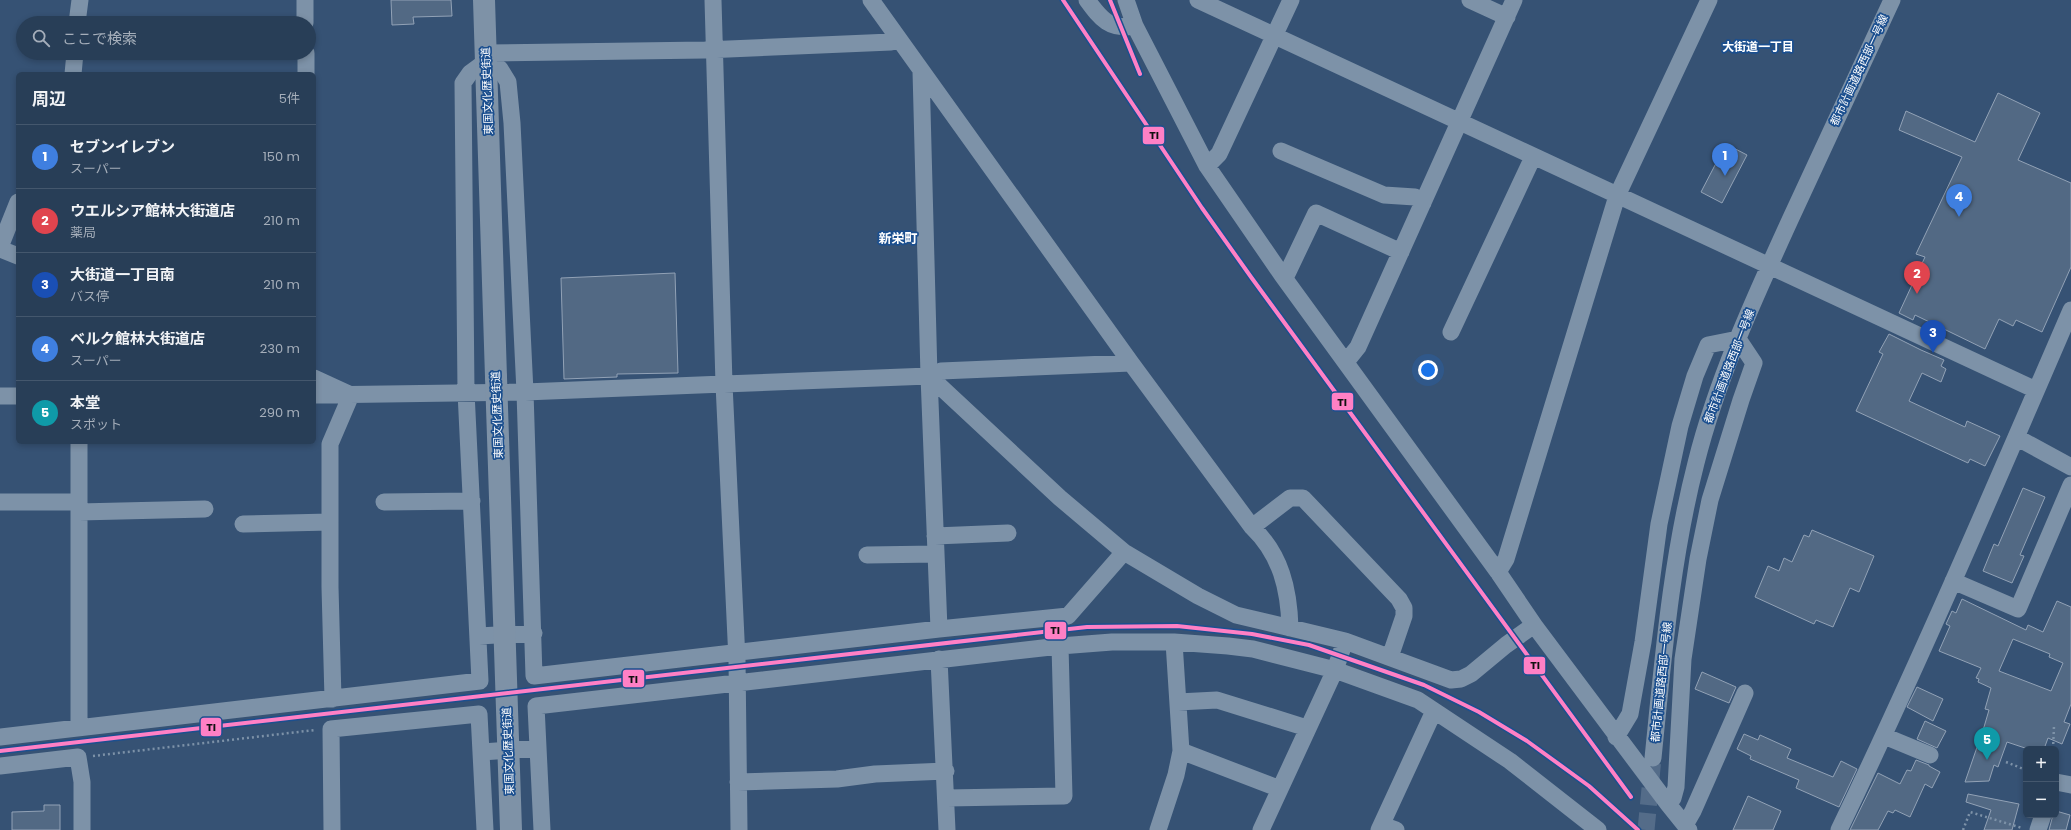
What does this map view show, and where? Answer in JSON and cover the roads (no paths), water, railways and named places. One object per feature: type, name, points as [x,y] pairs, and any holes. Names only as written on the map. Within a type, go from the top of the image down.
[{"type":"highway","name":"東国文化歴史街道","points":[[484,0],[511,830]]},
{"type":"street","points":[[78,16],[80,0]]},
{"type":"street","points":[[305,0],[305,16]]},
{"type":"street","points":[[713,0],[724,384],[735,653],[737,660],[736,682],[739,830]]},
{"type":"street","points":[[871,0],[921,72],[1131,363],[1252,527],[1259,534],[1280,566],[1290,628]]},
{"type":"street","points":[[1087,0],[1102,20],[1120,26],[1135,26]]},
{"type":"street","points":[[1126,0],[1135,26],[1207,166],[1285,278],[1498,572],[1534,625],[1616,736],[1687,828],[1745,693]]},
{"type":"street","points":[[1198,0],[2036,390]]},
{"type":"street","points":[[1207,166],[1219,154],[1291,0]]},
{"type":"street","points":[[1470,0],[1507,17]]},
{"type":"street","points":[[1346,362],[1358,347],[1514,0]]},
{"type":"street","points":[[1498,572],[1506,559],[1617,196],[1709,0]]},
{"type":"street","name":"都市計画道路西部一号線","points":[[1653,758],[1666,632],[1682,529],[1695,464],[1704,433],[1738,339],[1769,267],[1892,0]]},
{"type":"street","points":[[0,737],[480,681],[466,392],[463,83],[470,72],[485,58],[891,42],[899,40]]},
{"type":"street","points":[[485,58],[500,69],[508,82],[512,123],[525,392],[534,633],[534,676],[939,629],[1068,616],[1124,552]]},
{"type":"street","points":[[72,72],[73,60]]},
{"type":"street","points":[[306,60],[306,72]]},
{"type":"street","points":[[921,72],[929,376],[939,629]]},
{"type":"street","points":[[1281,151],[1384,195],[1415,197],[1423,202]]},
{"type":"street","points":[[1451,332],[1533,157]]},
{"type":"street","points":[[16,207],[0,248],[16,255]]},
{"type":"street","points":[[1285,278],[1316,213],[1401,252]]},
{"type":"street","points":[[1839,830],[1884,736],[2071,310]]},
{"type":"street","points":[[1616,736],[1630,714],[1643,642],[1659,524],[1680,426],[1695,376],[1708,345],[1738,339],[1754,363],[1710,500],[1698,559],[1683,659],[1676,787],[1673,798],[1668,804]]},
{"type":"street","points":[[316,395],[525,392],[929,376],[941,371],[1131,363]]},
{"type":"street","points":[[929,376],[1060,498],[1124,552],[1198,596],[1236,615],[1345,641],[1451,680],[1461,679],[1471,674],[1534,625]]},
{"type":"street","points":[[316,379],[351,395]]},
{"type":"street","points":[[333,699],[330,444],[351,395]]},
{"type":"street","points":[[0,396],[16,396]]},
{"type":"street","points":[[2016,437],[2071,467]]},
{"type":"street","points":[[79,444],[79,728]]},
{"type":"street","points":[[1953,581],[2018,609],[2071,484]]},
{"type":"street","points":[[1252,527],[1290,498],[1303,498],[1399,599],[1404,608],[1404,616],[1390,657]]},
{"type":"street","points":[[384,502],[472,501]]},
{"type":"street","points":[[0,502],[79,507],[205,509]]},
{"type":"street","points":[[242,524],[330,522]]},
{"type":"street","points":[[935,536],[1008,533]]},
{"type":"street","points":[[867,555],[936,554]]},
{"type":"street","points":[[479,636],[534,633]]},
{"type":"street","points":[[1261,830],[1335,670],[1345,641]]},
{"type":"street","points":[[542,830],[536,706],[1060,646],[1112,642],[1174,642],[1254,649],[1335,670],[1418,700],[1510,761],[1598,830]]},
{"type":"street","points":[[1158,830],[1181,751],[1174,642]]},
{"type":"street","points":[[947,798],[1064,796],[1060,646]]},
{"type":"street","points":[[939,659],[948,830]]},
{"type":"street","points":[[1178,702],[1217,700],[1307,728]]},
{"type":"street","points":[[1386,828],[1434,711]]},
{"type":"street","points":[[332,830],[331,729],[479,714],[485,830]]},
{"type":"street","points":[[1884,736],[1930,755]]},
{"type":"street","points":[[482,752],[538,748]]},
{"type":"street","points":[[1181,751],[1280,789]]},
{"type":"street","points":[[0,766],[78,757],[82,782],[82,830]]},
{"type":"street","points":[[738,782],[837,779],[875,774],[946,771]]},
{"type":"street","points":[[2059,783],[2071,785]]},
{"type":"street","points":[[2030,829],[2039,818]]},
{"type":"tunnel","points":[[1646,830],[1653,758]]},
{"type":"place","name":"セブンイレブン","points":[[1725,176]]},
{"type":"place","name":"ベルク館林大街道店","points":[[1959,217]]},
{"type":"place","name":"ウエルシア館林大街道店","points":[[1917,294]]},
{"type":"place","name":"大街道一丁目南","points":[[1933,353]]},
{"type":"place","name":"本堂","points":[[1987,760]]},
{"type":"district","name":"大街道一丁目","points":[[1758,46]]},
{"type":"district","name":"新栄町","points":[[898,238]]}]
